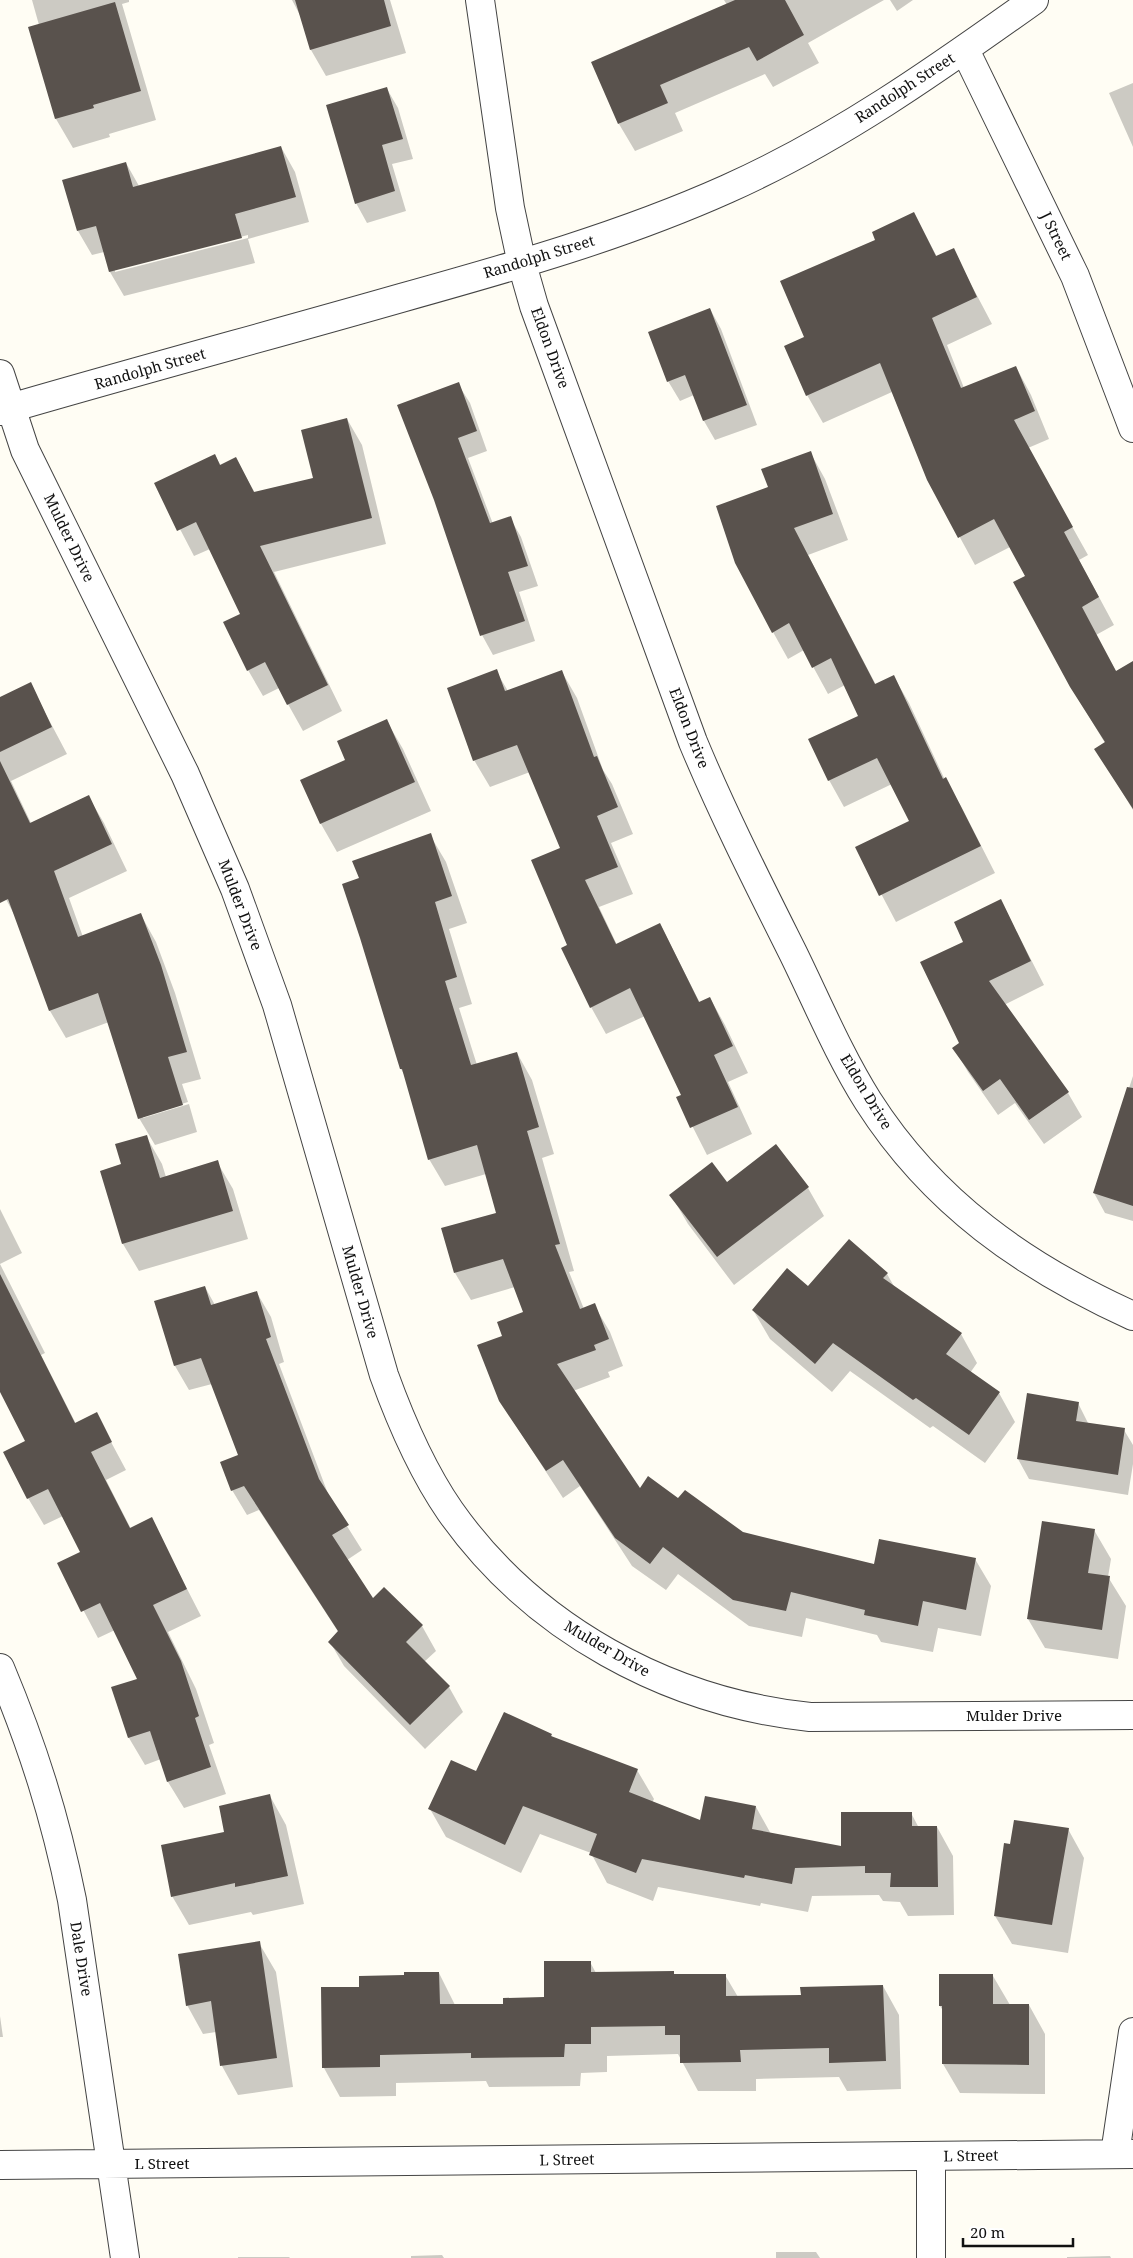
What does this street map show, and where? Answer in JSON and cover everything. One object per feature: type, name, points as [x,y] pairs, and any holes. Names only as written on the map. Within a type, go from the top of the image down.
[{"type":"street","name":"Eldon Drive","points":[[480,0],[512,218],[522,264],[536,312],[692,742],[723,812],[851,1072],[867,1100],[908,1157],[975,1222],[1003,1244],[1047,1273],[1133,1316]]},
{"type":"street","name":"Randolph Street","points":[[5,410],[522,264],[622,231],[730,188],[824,139],[870,112],[965,50],[1034,0]]},
{"type":"street","name":"J Street","points":[[965,50],[1075,276],[1133,428]]},
{"type":"street","name":"Mulder Drive","points":[[0,374],[5,410],[181,765],[228,872],[276,1006],[384,1375],[401,1422],[431,1481],[469,1537],[517,1588],[572,1632],[631,1666],[713,1698],[775,1713],[810,1717],[1133,1715]]},
{"type":"street","name":"Dale Drive","points":[[0,1668],[36,1760],[52,1810],[63,1855],[75,1919],[125,2258]]},
{"type":"street","points":[[1124,2154],[1133,2032]]},
{"type":"street","name":"L Street","points":[[0,2166],[1124,2154]]},
{"type":"street","points":[[931,2156],[931,2258]]},
{"type":"building","points":[[295,0],[384,0],[391,26],[310,50]]},
{"type":"building","points":[[735,0],[785,0],[804,35],[757,61],[749,47],[660,85],[668,103],[618,124],[591,62]]},
{"type":"building","points":[[115,2],[141,91],[93,105],[94,108],[55,119],[28,27]]},
{"type":"building","points":[[387,87],[403,139],[382,145],[395,191],[355,204],[326,105]]},
{"type":"building","points":[[281,146],[296,197],[235,214],[242,238],[109,272],[96,226],[77,231],[62,180],[126,162],[133,187]]},
{"type":"building","points":[[914,212],[936,256],[954,248],[977,297],[932,318],[961,388],[1016,366],[1035,411],[1014,420],[1073,527],[1064,532],[1099,597],[1082,607],[1116,671],[1133,661],[1133,809],[1094,749],[1105,742],[1070,687],[1013,582],[1025,576],[994,519],[958,538],[927,480],[880,363],[806,396],[784,346],[804,337],[780,281],[875,240],[872,232]]},
{"type":"building","points":[[710,308],[747,405],[703,421],[685,375],[667,382],[648,332]]},
{"type":"building","points":[[459,382],[477,431],[458,438],[490,523],[511,516],[528,566],[508,572],[525,621],[480,636],[434,500],[397,405]]},
{"type":"building","points":[[347,418],[372,518],[260,546],[328,685],[287,705],[265,662],[247,671],[223,622],[240,614],[196,522],[177,531],[154,483],[215,454],[220,465],[236,457],[254,492],[313,478],[301,430]]},
{"type":"building","points":[[811,451],[833,514],[794,528],[875,684],[894,675],[943,779],[946,777],[981,846],[879,896],[855,847],[909,821],[877,758],[828,781],[808,739],[858,716],[831,658],[812,668],[789,623],[772,633],[735,563],[716,506],[768,487],[761,469]]},
{"type":"building","points":[[497,669],[505,691],[562,670],[594,757],[597,756],[618,807],[597,816],[618,867],[585,880],[616,944],[660,923],[699,1002],[710,997],[733,1046],[714,1055],[738,1107],[690,1128],[676,1097],[681,1095],[630,988],[590,1008],[561,948],[567,945],[531,860],[560,848],[517,745],[473,761],[447,688]]},
{"type":"building","points":[[31,682],[52,727],[0,752],[0,697]]},
{"type":"building","points":[[387,719],[415,782],[320,824],[300,780],[345,760],[337,741]]},
{"type":"building","points":[[0,761],[30,823],[89,795],[112,844],[54,871],[78,937],[141,913],[161,965],[187,1052],[168,1057],[183,1105],[138,1119],[98,993],[49,1011],[8,899],[0,903]]},
{"type":"building","points":[[431,833],[452,896],[435,902],[457,977],[445,981],[471,1065],[517,1052],[539,1127],[527,1131],[560,1244],[555,1245],[580,1309],[595,1303],[609,1339],[594,1345],[596,1350],[557,1364],[640,1488],[648,1476],[678,1498],[685,1490],[743,1532],[874,1564],[879,1539],[976,1558],[966,1610],[923,1601],[918,1626],[864,1615],[865,1610],[791,1592],[786,1611],[733,1600],[663,1547],[650,1564],[615,1538],[563,1460],[546,1471],[499,1401],[477,1345],[502,1336],[497,1322],[523,1312],[503,1259],[454,1273],[441,1228],[496,1213],[477,1145],[428,1160],[402,1069],[400,1069],[342,884],[359,878],[352,861]]},
{"type":"building","points":[[1001,899],[1031,961],[989,981],[1069,1092],[1029,1120],[1000,1079],[983,1091],[952,1048],[959,1043],[920,962],[963,942],[954,922]]},
{"type":"building","points":[[1127,1087],[1133,1088],[1133,1206],[1093,1193]]},
{"type":"building","points":[[147,1135],[160,1178],[218,1160],[233,1211],[122,1244],[100,1171],[121,1164],[115,1144]]},
{"type":"building","points":[[776,1144],[809,1187],[717,1257],[669,1195],[712,1162],[727,1182]]},
{"type":"building","points":[[849,1239],[888,1273],[883,1278],[962,1333],[946,1354],[1000,1392],[969,1435],[916,1398],[913,1400],[833,1343],[815,1364],[752,1310],[787,1268],[808,1286]]},
{"type":"building","points":[[0,1274],[75,1423],[97,1412],[112,1442],[91,1452],[130,1528],[152,1517],[187,1589],[153,1605],[181,1661],[199,1716],[195,1718],[211,1767],[167,1782],[150,1731],[128,1738],[111,1687],[137,1679],[100,1603],[81,1612],[57,1563],[80,1552],[48,1489],[27,1499],[3,1452],[25,1441],[0,1392]]},
{"type":"building","points":[[205,1286],[211,1305],[257,1291],[271,1337],[266,1339],[319,1479],[349,1525],[332,1535],[373,1598],[384,1587],[423,1625],[406,1642],[450,1686],[410,1725],[328,1642],[338,1631],[244,1486],[231,1491],[220,1462],[238,1455],[201,1358],[174,1366],[154,1301]]},
{"type":"building","points":[[1027,1393],[1079,1402],[1076,1421],[1125,1428],[1118,1475],[1017,1459]]},
{"type":"building","points":[[1042,1521],[1095,1529],[1088,1573],[1110,1576],[1102,1630],[1027,1619]]},
{"type":"building","points":[[504,1712],[552,1734],[551,1736],[638,1769],[629,1792],[700,1820],[705,1796],[756,1806],[752,1829],[841,1846],[841,1812],[912,1812],[912,1826],[937,1826],[938,1887],[890,1887],[891,1873],[865,1873],[865,1866],[795,1868],[792,1884],[745,1875],[744,1878],[642,1859],[636,1873],[589,1855],[597,1834],[523,1806],[505,1845],[428,1809],[451,1760],[476,1771]]},
{"type":"building","points":[[270,1794],[288,1876],[235,1887],[235,1883],[171,1897],[161,1845],[224,1832],[219,1806]]},
{"type":"building","points":[[1014,1820],[1069,1828],[1052,1925],[994,1916],[1004,1843],[1010,1844]]},
{"type":"building","points":[[260,1941],[277,2058],[220,2066],[211,2001],[186,2006],[178,1954]]},
{"type":"building","points":[[544,1961],[591,1961],[591,1972],[674,1971],[674,1974],[726,1974],[726,1996],[801,1995],[800,1987],[883,1985],[886,2061],[829,2063],[829,2048],[740,2050],[741,2062],[680,2063],[680,2035],[665,2035],[665,2026],[591,2027],[591,2044],[565,2044],[564,2057],[471,2058],[471,2053],[380,2055],[380,2067],[322,2068],[321,1987],[359,1987],[359,1976],[404,1975],[404,1972],[439,1972],[440,2004],[503,2004],[503,1998],[544,1997]]},
{"type":"building","points":[[939,1974],[993,1974],[993,2004],[1029,2004],[1029,2065],[942,2064],[942,2006],[939,2006]]}]
